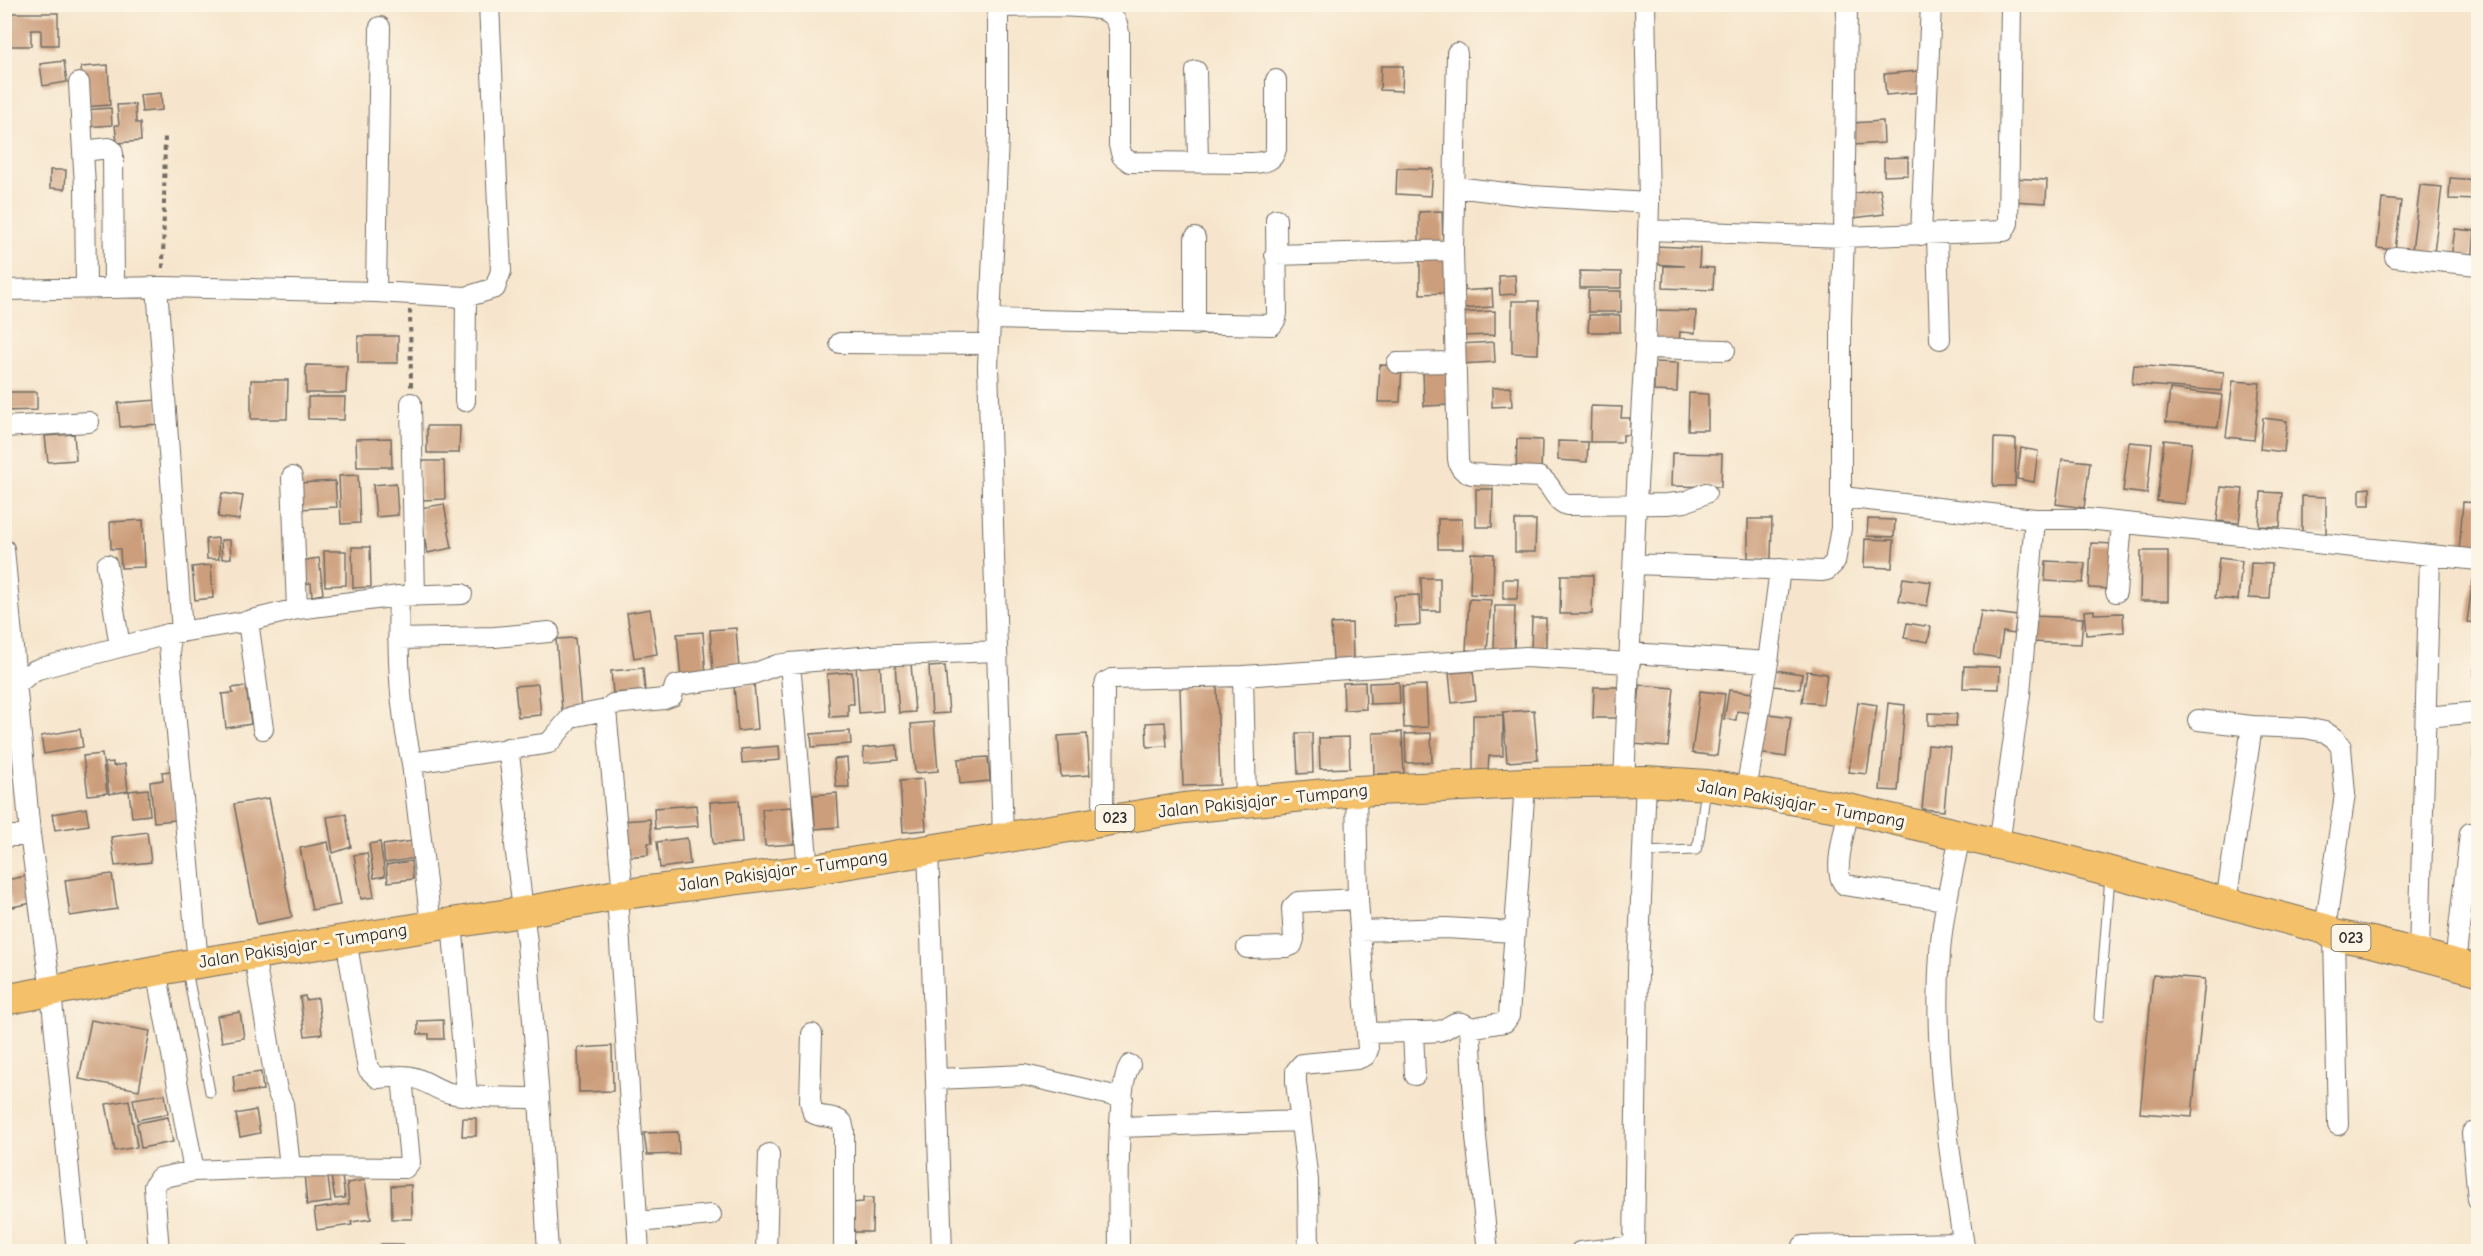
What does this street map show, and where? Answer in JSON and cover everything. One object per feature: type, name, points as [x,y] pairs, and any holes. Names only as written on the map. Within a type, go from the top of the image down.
[{"type":"main road","name":"Jalan Pakisjajar - Tumpang","points":[[4,1000],[192,964],[620,895],[808,870],[1184,808],[1356,791],[1525,783],[1635,782],[1707,785],[1849,809],[2058,858],[2110,874],[2467,967]]},
{"type":"street","points":[[4,290],[160,287],[375,292],[466,297],[495,288],[501,271],[489,4]]},
{"type":"street","points":[[1580,1251],[1634,1249],[1642,852],[1635,782],[1630,658],[1645,348],[1649,203],[1645,4]]},
{"type":"street","points":[[1635,564],[1822,571],[1831,567],[1837,553],[1842,497],[1840,319],[1844,237],[1847,4]]},
{"type":"street","points":[[1931,4],[1929,235],[1940,339]]},
{"type":"street","points":[[1648,230],[1844,237],[2004,231],[2008,223],[2012,4]]},
{"type":"street","points":[[1003,837],[988,344],[998,138],[998,6],[1090,8],[1108,12],[1115,19],[1119,34],[1118,138],[1122,156],[1130,162],[1253,163],[1268,161],[1273,158],[1276,150],[1276,80]]},
{"type":"street","points":[[375,292],[380,27]]},
{"type":"street","points":[[1457,53],[1453,250],[1458,459],[1461,468],[1466,473],[1539,477],[1547,482],[1559,500],[1567,505],[1676,503],[1706,493]]},
{"type":"street","points":[[1196,71],[1198,162]]},
{"type":"street","points":[[79,83],[86,288]]},
{"type":"street","points":[[83,151],[109,148],[114,154],[114,287]]},
{"type":"street","points":[[1455,187],[1531,196],[1649,203]]},
{"type":"street","points":[[989,319],[1267,327],[1274,324],[1276,314],[1276,219]]},
{"type":"street","points":[[1195,238],[1195,325]]},
{"type":"street","points":[[1275,255],[1453,250]]},
{"type":"street","points":[[2395,257],[2478,265]]},
{"type":"street","points":[[160,287],[192,964]]},
{"type":"street","points":[[465,401],[466,297]]},
{"type":"street","points":[[840,343],[988,344]]},
{"type":"street","points":[[1645,348],[1725,350]]},
{"type":"street","points":[[1397,363],[1455,362]]},
{"type":"street","points":[[411,403],[407,596],[398,639],[406,737],[441,924],[467,1095]]},
{"type":"street","points":[[4,427],[88,422]]},
{"type":"street","points":[[292,477],[297,609]]},
{"type":"street","points":[[1842,497],[2035,519],[2087,519],[2478,560]]},
{"type":"street","points":[[1999,845],[2020,694],[2035,519]]},
{"type":"street","points":[[2116,592],[2122,523]]},
{"type":"street","points":[[4,549],[11,687],[51,992],[76,1251]]},
{"type":"street","points":[[2419,955],[2430,555]]},
{"type":"street","points":[[107,565],[120,647]]},
{"type":"street","points":[[1746,791],[1768,662],[1780,569]]},
{"type":"street","points":[[11,687],[30,672],[175,633],[248,621],[297,609],[407,596],[462,594]]},
{"type":"street","points":[[248,621],[263,729]]},
{"type":"street","points":[[398,639],[495,637],[549,632]]},
{"type":"street","points":[[412,763],[549,743],[571,717],[606,710],[613,705],[672,696],[677,685],[753,674],[777,664],[872,656],[996,651]]},
{"type":"street","points":[[1103,820],[1106,682],[1119,678],[1243,676],[1526,657],[1768,662]]},
{"type":"street","points":[[790,663],[808,870]]},
{"type":"street","points":[[1243,676],[1246,802]]},
{"type":"street","points":[[606,710],[620,895],[639,1251]]},
{"type":"street","points":[[2427,717],[2478,712]]},
{"type":"street","points":[[2198,720],[2252,726],[2305,728],[2325,732],[2341,747],[2345,794],[2329,932],[2338,1125]]},
{"type":"street","points":[[2226,903],[2252,726]]},
{"type":"street","points":[[508,748],[517,815],[515,845],[527,943],[548,1251]]},
{"type":"street","points":[[1368,1033],[1441,1031],[1449,1024],[1463,1023],[1470,1028],[1505,1022],[1509,1016],[1525,783]]},
{"type":"street","points":[[1310,1251],[1308,1181],[1296,1082],[1298,1066],[1357,1059],[1365,1056],[1368,1050],[1358,899],[1356,791]]},
{"type":"street","points":[[1849,809],[1838,869],[1840,882],[1878,891],[1946,900]]},
{"type":"street","points":[[2467,967],[2470,833]]},
{"type":"street","points":[[4,837],[30,834]]},
{"type":"street","points":[[1803,1246],[1964,1247],[1950,1161],[1941,1069],[1939,971],[1946,900],[1960,836]]},
{"type":"street","points":[[928,849],[942,1251]]},
{"type":"street","points":[[1247,948],[1292,945],[1292,908],[1298,903],[1358,899]]},
{"type":"street","points":[[1360,931],[1446,928],[1513,932]]},
{"type":"street","points":[[346,939],[368,1069],[378,1078],[415,1076],[448,1092],[539,1098]]},
{"type":"street","points":[[254,954],[277,1091],[283,1104],[290,1167]]},
{"type":"street","points":[[156,970],[194,1171]]},
{"type":"street","points":[[1470,1028],[1476,1137],[1488,1251]]},
{"type":"street","points":[[1413,1032],[1415,1076]]},
{"type":"street","points":[[812,1034],[810,1101],[813,1113],[818,1116],[834,1116],[842,1122],[844,1131],[844,1251]]},
{"type":"street","points":[[1119,1251],[1120,1127],[1126,1073],[1130,1065]]},
{"type":"street","points":[[937,1079],[1024,1075],[1123,1098]]},
{"type":"street","points":[[159,1251],[154,1186],[159,1178],[194,1171],[290,1167],[405,1168],[409,1166],[402,1076]]},
{"type":"street","points":[[1120,1127],[1299,1121]]},
{"type":"street","points":[[2472,1133],[2478,1198]]},
{"type":"street","points":[[766,1251],[770,1154]]},
{"type":"street","points":[[638,1222],[711,1215]]},
{"type":"lane","points":[[1642,852],[1696,850],[1707,785]]},
{"type":"lane","points":[[2099,1017],[2110,874]]},
{"type":"lane","points":[[192,964],[210,1092]]},
{"type":"path","points":[[160,287],[165,133]]},
{"type":"path","points":[[410,294],[411,403]]},
{"type":"building","points":[[4,13],[58,13],[58,45],[41,45],[41,30],[31,30],[31,46],[4,46]]},
{"type":"building","points":[[64,61],[67,82],[43,86],[40,64]]},
{"type":"building","points":[[108,65],[110,105],[84,107],[81,67]]},
{"type":"building","points":[[1381,66],[1403,66],[1402,91],[1380,90]]},
{"type":"building","points":[[1919,71],[1920,92],[1886,95],[1884,74]]},
{"type":"building","points":[[161,93],[162,110],[142,112],[140,95]]},
{"type":"building","points":[[135,104],[136,123],[140,123],[141,141],[117,143],[115,125],[119,125],[117,105]]},
{"type":"building","points":[[111,108],[112,125],[86,127],[84,110]]},
{"type":"building","points":[[1883,121],[1884,143],[1853,145],[1852,123]]},
{"type":"building","points":[[1908,157],[1908,175],[1884,176],[1884,158]]},
{"type":"building","points":[[1397,168],[1433,169],[1431,196],[1396,194]]},
{"type":"building","points":[[50,170],[66,170],[65,189],[50,188]]},
{"type":"building","points":[[2013,178],[2047,180],[2046,203],[2012,201]]},
{"type":"building","points":[[2450,178],[2478,180],[2478,200],[2449,199]]},
{"type":"building","points":[[2420,185],[2442,187],[2434,253],[2412,251]]},
{"type":"building","points":[[1880,189],[1884,214],[1854,218],[1851,194]]},
{"type":"building","points":[[2382,199],[2401,201],[2395,250],[2377,248]]},
{"type":"building","points":[[1442,211],[1443,247],[1419,247],[1419,212]]},
{"type":"building","points":[[2455,229],[2475,231],[2472,261],[2451,258]]},
{"type":"building","points":[[1654,246],[1700,248],[1699,267],[1714,268],[1713,290],[1663,288],[1664,266],[1685,266],[1654,264]]},
{"type":"building","points":[[1420,256],[1446,256],[1447,293],[1420,294]]},
{"type":"building","points":[[1580,271],[1621,272],[1621,288],[1580,288]]},
{"type":"building","points":[[1515,275],[1516,294],[1500,295],[1499,276]]},
{"type":"building","points":[[1492,289],[1493,307],[1459,309],[1458,291]]},
{"type":"building","points":[[1588,291],[1621,291],[1621,312],[1588,312]]},
{"type":"building","points":[[1512,301],[1539,301],[1538,354],[1512,353]]},
{"type":"building","points":[[1656,310],[1696,311],[1695,333],[1680,332],[1679,344],[1655,344]]},
{"type":"building","points":[[1495,311],[1495,335],[1459,336],[1458,313]]},
{"type":"building","points":[[1589,315],[1620,315],[1620,332],[1588,332]]},
{"type":"building","points":[[358,336],[398,336],[398,363],[358,363]]},
{"type":"building","points":[[1494,342],[1495,362],[1459,364],[1459,344]]},
{"type":"building","points":[[1654,362],[1678,363],[1677,392],[1654,391]]},
{"type":"building","points":[[306,365],[347,366],[346,393],[306,393]]},
{"type":"building","points":[[1380,365],[1402,366],[1400,402],[1378,402]]},
{"type":"building","points":[[2134,365],[2224,372],[2222,391],[2132,384]]},
{"type":"building","points":[[1447,366],[1448,405],[1424,406],[1423,367]]},
{"type":"building","points":[[251,380],[288,380],[287,419],[251,419]]},
{"type":"building","points":[[2233,381],[2260,383],[2254,440],[2226,437]]},
{"type":"building","points":[[1511,387],[1512,406],[1492,407],[1492,388]]},
{"type":"building","points":[[2170,389],[2222,395],[2218,427],[2166,422]]},
{"type":"building","points":[[4,392],[37,392],[37,410],[4,411]]},
{"type":"building","points":[[1689,393],[1708,394],[1708,430],[1688,430]]},
{"type":"building","points":[[308,397],[345,397],[344,420],[308,419]]},
{"type":"building","points":[[158,400],[159,424],[120,427],[118,403]]},
{"type":"building","points":[[1591,406],[1622,407],[1621,418],[1630,418],[1630,435],[1623,435],[1623,442],[1590,442]]},
{"type":"building","points":[[2263,418],[2287,421],[2284,452],[2260,449]]},
{"type":"building","points":[[427,426],[460,426],[459,453],[427,453]]},
{"type":"building","points":[[74,434],[76,460],[48,462],[45,436]]},
{"type":"building","points":[[391,438],[392,467],[357,467],[356,439]]},
{"type":"building","points":[[1994,438],[2016,439],[2015,486],[1993,486]]},
{"type":"building","points":[[1517,439],[1542,440],[1541,473],[1516,473]]},
{"type":"building","points":[[2164,440],[2192,443],[2185,504],[2157,501]]},
{"type":"building","points":[[1558,441],[1588,442],[1587,462],[1558,460]]},
{"type":"building","points":[[2129,442],[2152,444],[2147,494],[2123,491]]},
{"type":"building","points":[[2021,448],[2038,451],[2034,482],[2017,479]]},
{"type":"building","points":[[1672,453],[1722,454],[1721,487],[1671,486]]},
{"type":"building","points":[[2062,459],[2090,462],[2084,508],[2056,504]]},
{"type":"building","points":[[420,461],[444,461],[445,499],[421,500]]},
{"type":"building","points":[[358,475],[360,523],[341,524],[339,476]]},
{"type":"building","points":[[335,481],[337,507],[299,509],[298,483]]},
{"type":"building","points":[[396,483],[398,515],[376,517],[373,485]]},
{"type":"building","points":[[2221,487],[2243,489],[2239,523],[2217,521]]},
{"type":"building","points":[[2370,488],[2370,505],[2360,505],[2360,489]]},
{"type":"building","points":[[1476,489],[1493,489],[1492,527],[1476,527]]},
{"type":"building","points":[[2261,492],[2282,493],[2280,527],[2259,526]]},
{"type":"building","points":[[222,493],[243,496],[239,520],[218,517]]},
{"type":"building","points":[[2302,496],[2326,497],[2326,535],[2302,535]]},
{"type":"building","points":[[2463,502],[2478,503],[2478,553],[2459,551]]},
{"type":"building","points":[[444,504],[452,548],[427,553],[420,508]]},
{"type":"building","points":[[1438,519],[1462,519],[1463,549],[1438,549]]},
{"type":"building","points":[[1748,519],[1772,519],[1771,559],[1748,558]]},
{"type":"building","points":[[1868,519],[1895,520],[1894,537],[1867,536]]},
{"type":"building","points":[[143,520],[145,567],[121,568],[120,549],[111,549],[110,522]]},
{"type":"building","points":[[1515,520],[1536,520],[1535,552],[1515,552]]},
{"type":"building","points":[[218,538],[219,559],[207,559],[206,539]]},
{"type":"building","points":[[1865,539],[1894,540],[1892,568],[1864,567]]},
{"type":"building","points":[[221,540],[230,540],[231,558],[222,559]]},
{"type":"building","points":[[2091,543],[2114,544],[2112,589],[2089,588]]},
{"type":"building","points":[[352,547],[370,547],[371,587],[353,588]]},
{"type":"building","points":[[324,551],[346,551],[346,585],[325,586]]},
{"type":"building","points":[[2141,551],[2168,551],[2168,601],[2140,601]]},
{"type":"building","points":[[1471,553],[1494,554],[1493,595],[1470,594]]},
{"type":"building","points":[[319,558],[323,594],[312,596],[311,583],[303,584],[300,561]]},
{"type":"building","points":[[2219,558],[2242,561],[2238,600],[2215,598]]},
{"type":"building","points":[[2046,561],[2085,563],[2083,583],[2045,581]]},
{"type":"building","points":[[2251,563],[2272,564],[2270,599],[2249,598]]},
{"type":"building","points":[[211,565],[213,598],[195,600],[192,567]]},
{"type":"building","points":[[1561,575],[1593,575],[1592,614],[1560,614]]},
{"type":"building","points":[[1421,578],[1440,578],[1440,611],[1422,611]]},
{"type":"building","points":[[1903,578],[1931,582],[1927,606],[1899,601]]},
{"type":"building","points":[[1503,579],[1518,579],[1517,599],[1503,599]]},
{"type":"building","points":[[2473,579],[2478,580],[2478,623],[2467,622]]},
{"type":"building","points":[[1419,595],[1420,625],[1395,626],[1394,596]]},
{"type":"building","points":[[1469,599],[1491,600],[1487,652],[1466,650]]},
{"type":"building","points":[[1495,606],[1515,606],[1514,655],[1494,654]]},
{"type":"building","points":[[650,609],[657,654],[634,658],[627,613]]},
{"type":"building","points":[[2094,610],[2094,614],[2123,613],[2124,632],[2086,635],[2084,611]]},
{"type":"building","points":[[1981,611],[2017,616],[2014,634],[2003,632],[1999,658],[1974,654]]},
{"type":"building","points":[[2032,616],[2083,618],[2081,644],[2030,642]]},
{"type":"building","points":[[1532,618],[1546,618],[1546,651],[1531,651]]},
{"type":"building","points":[[1352,623],[1353,659],[1333,660],[1331,624]]},
{"type":"building","points":[[1907,623],[1931,627],[1928,642],[1904,638]]},
{"type":"building","points":[[736,628],[739,669],[713,672],[710,630]]},
{"type":"building","points":[[703,632],[706,677],[681,679],[677,634]]},
{"type":"building","points":[[575,638],[581,709],[562,710],[556,639]]},
{"type":"building","points":[[880,662],[883,711],[859,713],[856,664]]},
{"type":"building","points":[[911,664],[915,712],[899,713],[895,665]]},
{"type":"building","points":[[945,666],[949,713],[932,714],[929,667]]},
{"type":"building","points":[[1964,666],[2000,667],[1999,689],[1963,688]]},
{"type":"building","points":[[643,668],[645,691],[613,693],[611,671]]},
{"type":"building","points":[[2474,669],[2478,669],[2478,705],[2475,705]]},
{"type":"building","points":[[1775,670],[1802,674],[1800,689],[1773,686]]},
{"type":"building","points":[[1473,671],[1476,700],[1452,703],[1449,673]]},
{"type":"building","points":[[1807,671],[1827,674],[1823,704],[1802,702]]},
{"type":"building","points":[[852,672],[854,704],[848,704],[848,716],[830,717],[827,674]]},
{"type":"building","points":[[1365,682],[1366,709],[1344,710],[1343,683]]},
{"type":"building","points":[[1399,682],[1400,703],[1370,704],[1369,683]]},
{"type":"building","points":[[538,684],[541,715],[518,717],[515,686]]},
{"type":"building","points":[[754,684],[758,729],[738,731],[734,686]]},
{"type":"building","points":[[1426,685],[1428,727],[1404,728],[1402,686]]},
{"type":"building","points":[[1640,685],[1674,688],[1668,747],[1634,744]]},
{"type":"building","points":[[246,686],[251,724],[226,728],[222,694],[233,693],[232,688]]},
{"type":"building","points":[[1217,686],[1220,785],[1183,786],[1180,688]]},
{"type":"building","points":[[1594,687],[1622,687],[1622,718],[1593,718]]},
{"type":"building","points":[[1729,690],[1753,693],[1750,713],[1737,711],[1736,720],[1724,719]]},
{"type":"building","points":[[1700,691],[1725,694],[1717,756],[1692,753]]},
{"type":"building","points":[[10,695],[14,730],[4,732],[4,696]]},
{"type":"building","points":[[1858,702],[1877,705],[1867,774],[1849,772]]},
{"type":"building","points":[[1888,703],[1905,705],[1898,791],[1880,790]]},
{"type":"building","points":[[1534,710],[1538,760],[1507,762],[1503,712]]},
{"type":"building","points":[[1763,713],[1791,717],[1786,757],[1758,753]]},
{"type":"building","points":[[1928,713],[1957,714],[1956,726],[1928,725]]},
{"type":"building","points":[[1473,715],[1503,715],[1503,756],[1489,756],[1488,771],[1473,771]]},
{"type":"building","points":[[934,722],[938,771],[915,773],[911,724]]},
{"type":"building","points":[[1165,722],[1167,746],[1147,747],[1146,723]]},
{"type":"building","points":[[2475,722],[2478,722],[2478,757],[2473,757]]},
{"type":"building","points":[[80,729],[83,747],[44,754],[41,736]]},
{"type":"building","points":[[850,731],[851,744],[812,747],[811,734]]},
{"type":"building","points":[[1402,732],[1404,773],[1374,774],[1373,733]]},
{"type":"building","points":[[1296,733],[1312,733],[1313,773],[1298,774]]},
{"type":"building","points":[[1431,733],[1432,762],[1406,763],[1405,734]]},
{"type":"building","points":[[1087,734],[1090,775],[1061,777],[1058,736]]},
{"type":"building","points":[[4,735],[10,735],[12,748],[4,749]]},
{"type":"building","points":[[1349,737],[1350,768],[1320,769],[1319,738]]},
{"type":"building","points":[[897,745],[898,760],[864,763],[863,748]]},
{"type":"building","points":[[1928,745],[1950,747],[1944,811],[1922,809]]},
{"type":"building","points":[[779,746],[780,760],[742,763],[741,749]]},
{"type":"building","points":[[102,754],[107,793],[88,795],[83,756]]},
{"type":"building","points":[[988,757],[990,781],[960,784],[958,759]]},
{"type":"building","points":[[847,758],[849,787],[836,787],[834,759]]},
{"type":"building","points":[[113,762],[113,766],[125,764],[128,791],[109,794],[105,763]]},
{"type":"building","points":[[171,771],[176,820],[154,822],[150,782],[163,780],[162,772]]},
{"type":"building","points":[[923,779],[926,830],[903,832],[900,781]]},
{"type":"building","points":[[148,789],[150,815],[132,817],[129,791]]},
{"type":"building","points":[[837,793],[839,827],[815,829],[813,795]]},
{"type":"building","points":[[269,798],[292,917],[257,924],[234,804]]},
{"type":"building","points":[[739,800],[742,843],[713,844],[710,802]]},
{"type":"building","points":[[696,805],[698,826],[655,829],[654,808]]},
{"type":"building","points":[[792,807],[794,844],[765,846],[762,809]]},
{"type":"building","points":[[86,808],[89,825],[55,830],[52,814]]},
{"type":"building","points":[[346,814],[351,847],[333,853],[327,817]]},
{"type":"building","points":[[650,819],[652,843],[648,843],[648,855],[624,857],[622,821]]},
{"type":"building","points":[[147,832],[151,862],[115,866],[111,837]]},
{"type":"building","points":[[687,838],[690,864],[660,868],[657,842]]},
{"type":"building","points":[[413,841],[416,858],[385,863],[383,845]]},
{"type":"building","points":[[328,842],[340,905],[312,910],[300,848]]},
{"type":"building","points":[[380,842],[385,876],[374,878],[369,844]]},
{"type":"building","points":[[367,853],[374,897],[361,899],[354,855]]},
{"type":"building","points":[[411,861],[413,879],[388,882],[386,865]]},
{"type":"building","points":[[112,874],[117,909],[70,916],[65,880]]},
{"type":"building","points":[[32,875],[37,902],[12,907],[6,880]]},
{"type":"building","points":[[2153,975],[2205,979],[2192,1117],[2140,1113]]},
{"type":"building","points":[[305,996],[306,1000],[318,998],[322,1034],[305,1036],[300,997]]},
{"type":"building","points":[[240,1012],[244,1038],[222,1042],[217,1016]]},
{"type":"building","points":[[91,1020],[150,1031],[139,1090],[79,1079]]},
{"type":"building","points":[[443,1020],[444,1039],[429,1039],[429,1034],[418,1034],[418,1021]]},
{"type":"building","points":[[612,1046],[613,1091],[579,1092],[578,1048]]},
{"type":"building","points":[[261,1072],[263,1090],[235,1093],[233,1076]]},
{"type":"building","points":[[165,1094],[168,1114],[137,1120],[133,1099]]},
{"type":"building","points":[[129,1100],[137,1147],[115,1151],[106,1104]]},
{"type":"building","points":[[256,1110],[260,1133],[240,1137],[236,1114]]},
{"type":"building","points":[[168,1117],[173,1142],[141,1148],[137,1123]]},
{"type":"building","points":[[463,1118],[476,1118],[476,1136],[462,1136]]},
{"type":"building","points":[[678,1132],[679,1154],[647,1155],[644,1133]]},
{"type":"building","points":[[341,1169],[345,1198],[335,1199],[330,1170]]},
{"type":"building","points":[[327,1170],[331,1202],[307,1205],[304,1173]]},
{"type":"building","points":[[365,1180],[371,1219],[351,1222],[352,1225],[317,1230],[314,1209],[349,1204],[347,1183]]},
{"type":"building","points":[[411,1185],[412,1219],[392,1219],[391,1186]]},
{"type":"building","points":[[863,1198],[873,1198],[872,1232],[851,1232],[852,1203],[863,1202]]},
{"type":"building","points":[[381,1244],[403,1244],[403,1251],[381,1251]]},
{"type":"building","points":[[228,1247],[229,1251],[210,1251],[210,1248]]}]
